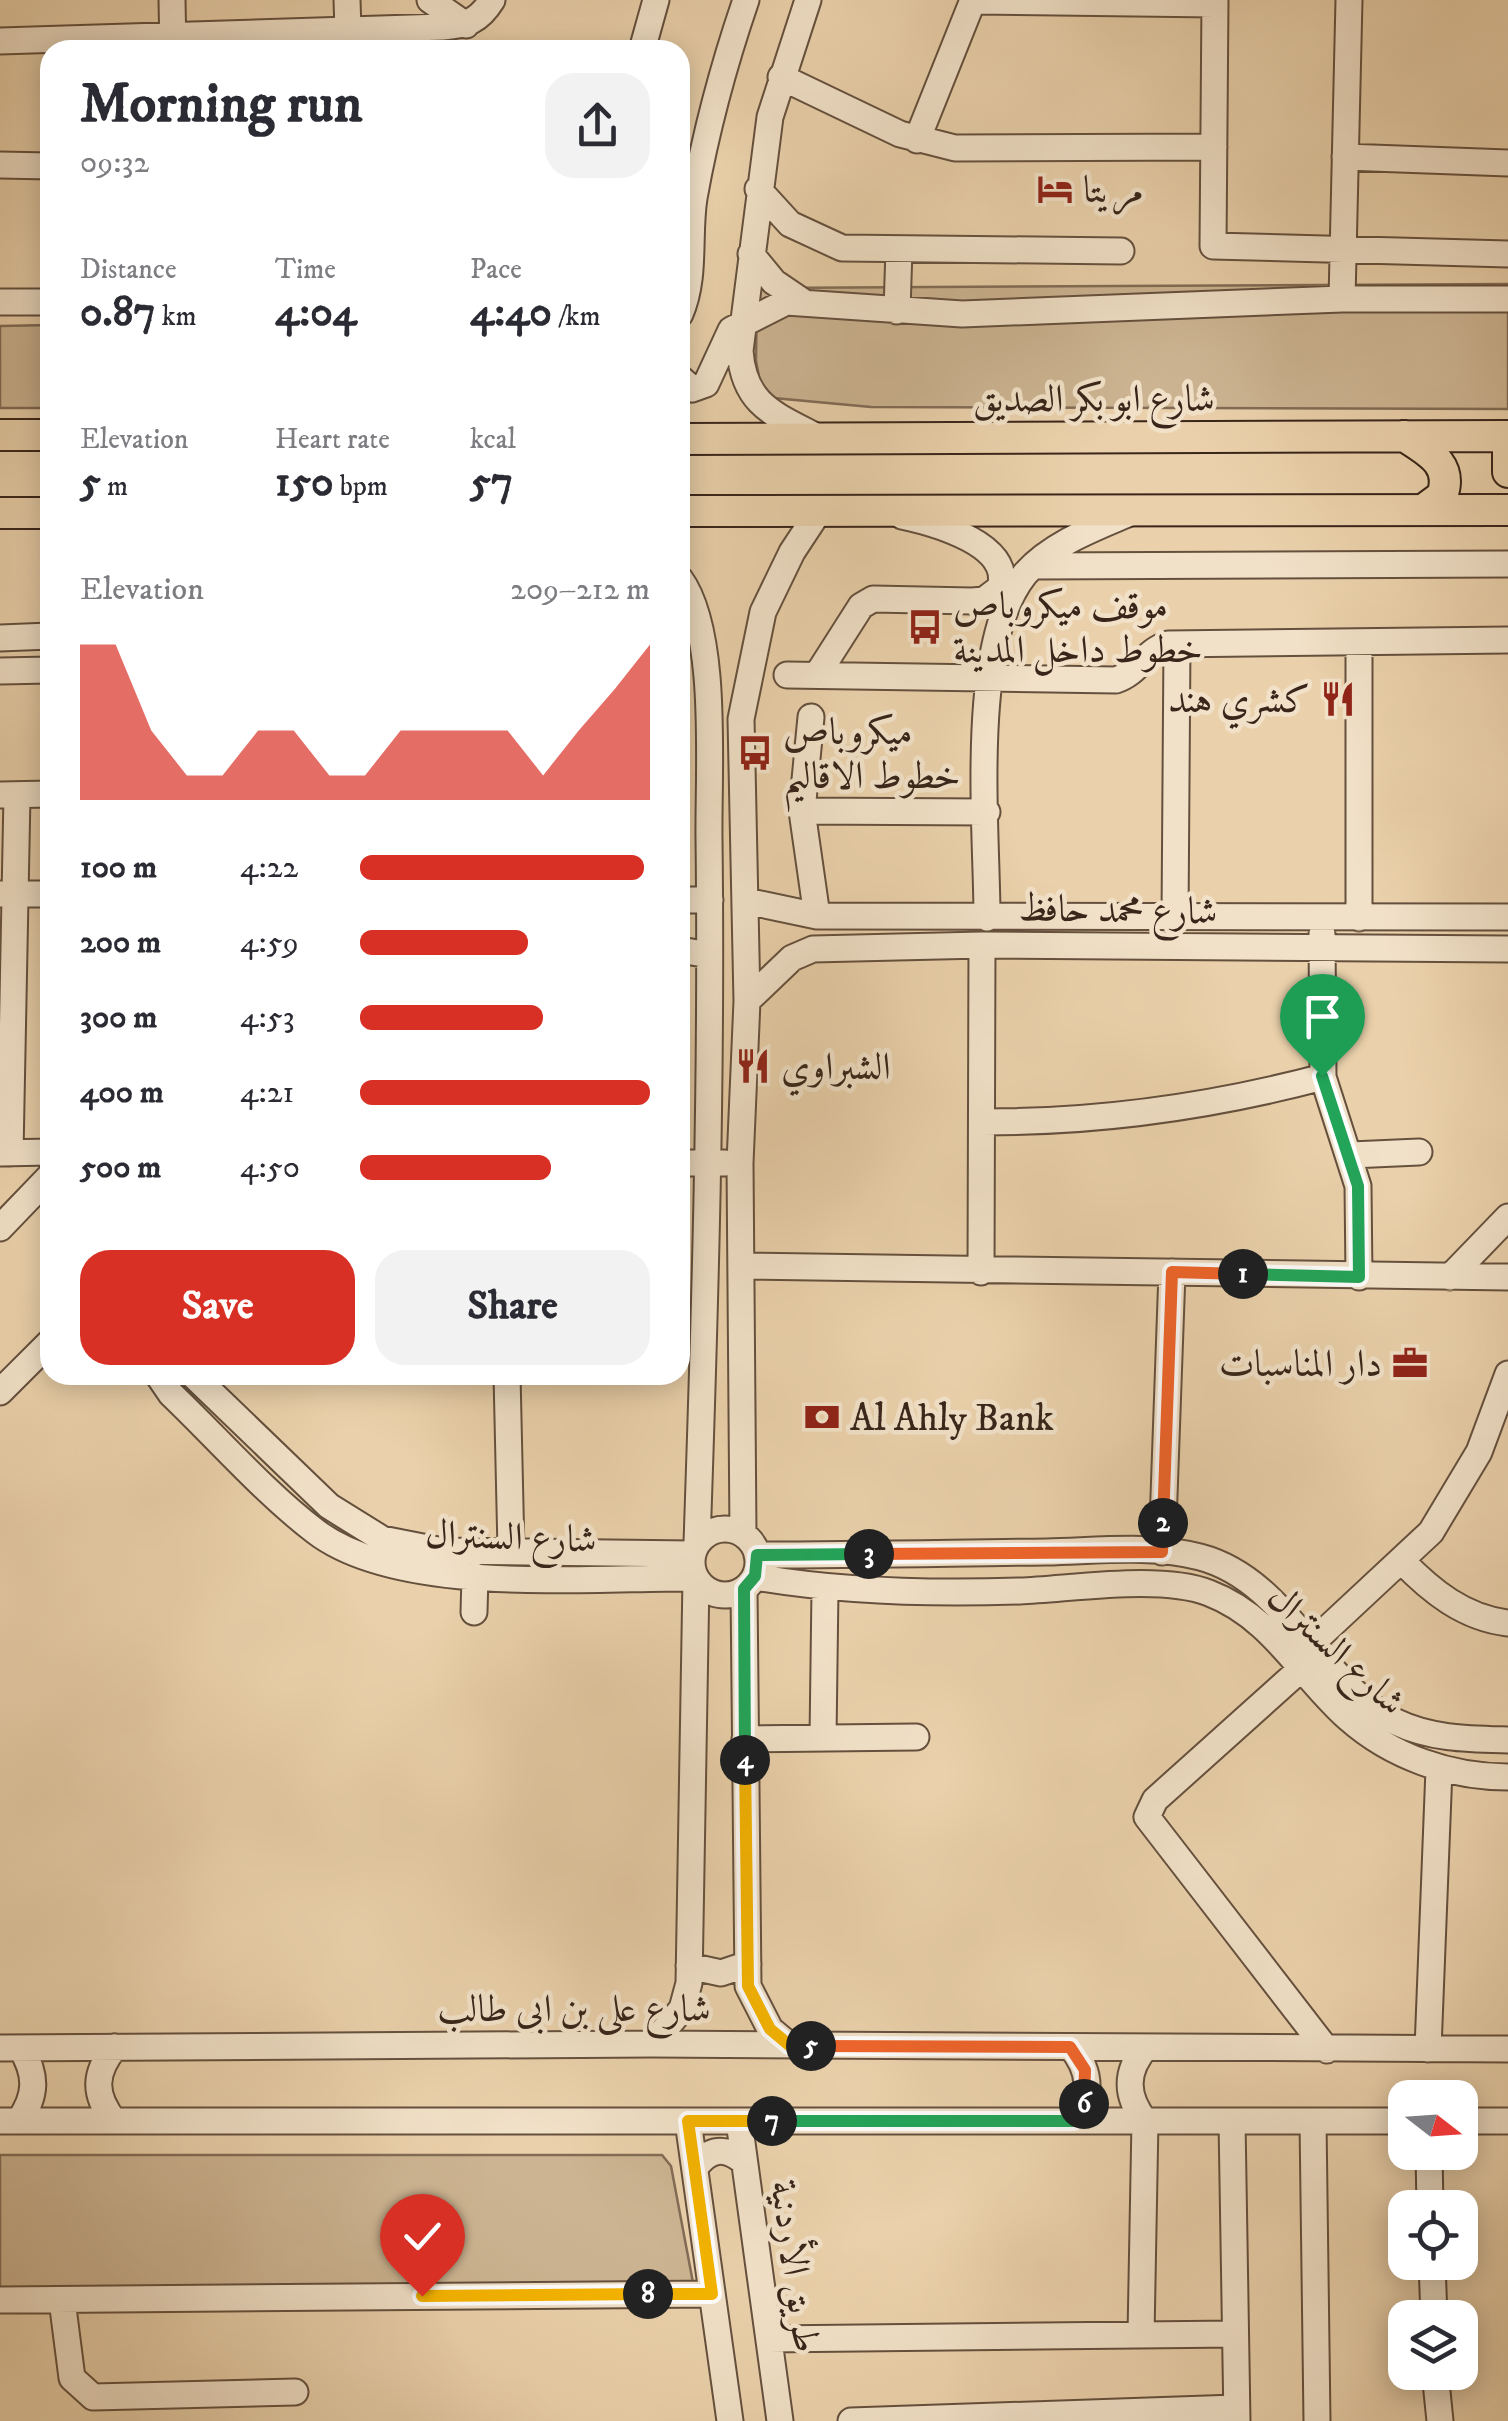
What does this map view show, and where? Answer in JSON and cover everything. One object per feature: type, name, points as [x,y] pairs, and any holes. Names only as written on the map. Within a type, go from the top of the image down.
[{"type":"main road","points":[[0,435],[40,435]]},
{"type":"main road","points":[[1404,436],[1438,459],[1445,472],[1442,496],[1424,510]]},
{"type":"main road","name":"شارع ابو بكر الصديق","points":[[690,439],[1508,436]]},
{"type":"main road","points":[[1508,448],[1508,472]]},
{"type":"main road","points":[[690,511],[1508,510]]},
{"type":"main road","points":[[0,513],[40,513]]},
{"type":"street","points":[[172,0],[172,40]]},
{"type":"street","points":[[346,0],[348,30]]},
{"type":"street","points":[[430,0],[466,25]]},
{"type":"street","points":[[299,40],[348,30],[466,25],[483,14],[492,0]]},
{"type":"street","points":[[645,40],[656,0]]},
{"type":"street","points":[[690,244],[710,120],[746,0]]},
{"type":"street","points":[[808,0],[782,77],[758,189],[743,324],[742,376],[753,397],[820,439]]},
{"type":"street","points":[[1342,299],[1349,0]]},
{"type":"street","points":[[918,140],[973,1],[1215,2],[1212,239],[1216,249],[1508,254]]},
{"type":"street","points":[[0,41],[40,44]]},
{"type":"street","points":[[782,77],[918,140],[973,150],[1214,147]]},
{"type":"street","points":[[1345,157],[1508,163]]},
{"type":"street","points":[[0,165],[40,166]]},
{"type":"street","points":[[758,189],[790,224],[815,238],[870,251],[1121,251]]},
{"type":"street","points":[[897,312],[899,248]]},
{"type":"street","points":[[751,254],[774,282],[802,301]]},
{"type":"street","points":[[690,387],[706,384],[731,330],[771,306],[802,301],[897,312],[1026,314],[1342,299],[1508,299]]},
{"type":"street","points":[[0,302],[40,302]]},
{"type":"street","points":[[789,2045],[756,2008],[748,1986],[745,1739],[750,1564],[740,1163],[748,1002],[741,719],[758,630],[782,570],[820,510]]},
{"type":"street","points":[[987,918],[988,678],[1005,605],[1036,566],[1080,534],[1139,510]]},
{"type":"street","points":[[817,675],[861,606],[873,599],[984,600],[1000,588],[1002,568],[998,559],[961,536],[921,520],[878,511]]},
{"type":"street","points":[[1036,566],[1508,564]]},
{"type":"street","points":[[652,2044],[682,2009],[688,1966],[681,1818],[682,1668],[695,1564],[709,1163],[710,900],[700,616],[690,598]]},
{"type":"street","points":[[40,636],[8,638],[8,671],[40,670]]},
{"type":"street","points":[[788,675],[1116,680],[1128,675],[1153,650],[1176,644],[1508,640]]},
{"type":"street","points":[[1359,642],[1359,918]]},
{"type":"street","points":[[1175,918],[1176,644]]},
{"type":"street","points":[[811,717],[802,811],[817,916]]},
{"type":"street","points":[[40,794],[8,795],[5,1153],[40,1152]]},
{"type":"street","points":[[708,809],[743,809]]},
{"type":"street","points":[[802,811],[987,812]]},
{"type":"street","points":[[8,894],[40,894]]},
{"type":"street","points":[[690,900],[710,900]]},
{"type":"street","name":"شارع محمد حافظ","points":[[746,901],[817,916],[1508,917]]},
{"type":"street","points":[[1322,918],[1322,1076],[1358,1186],[1359,1277]]},
{"type":"street","points":[[981,1272],[985,1122],[982,945]]},
{"type":"street","name":"شارع محمد حافظ","points":[[748,1002],[784,964],[813,949],[982,945],[1508,949]]},
{"type":"street","points":[[690,952],[709,956]]},
{"type":"street","points":[[985,1122],[1070,1122],[1156,1114],[1240,1099],[1322,1076]]},
{"type":"street","points":[[1351,1155],[1419,1152]]},
{"type":"street","points":[[690,1163],[740,1163]]},
{"type":"street","points":[[0,1228],[40,1186]]},
{"type":"street","points":[[1450,1277],[1508,1218]]},
{"type":"street","points":[[741,1266],[1508,1277]]},
{"type":"street","points":[[1162,1552],[1172,1272]]},
{"type":"street","points":[[0,1392],[40,1352]]},
{"type":"street","points":[[1312,1644],[1402,1561],[1449,1506],[1480,1452],[1508,1374]]},
{"type":"street","name":"شارع السنترال","points":[[165,1385],[316,1532],[392,1567],[475,1576],[599,1566],[695,1564]]},
{"type":"street","name":"شارع السنترال","points":[[204,1385],[354,1525],[412,1547],[511,1550],[599,1566]]},
{"type":"street","points":[[507,1385],[511,1550]]},
{"type":"street","points":[[1480,1452],[1508,1437]]},
{"type":"street","points":[[695,1564],[720,1528],[750,1564]]},
{"type":"street","points":[[1098,1551],[1100,1588]]},
{"type":"street","name":"شارع السنترال","points":[[750,1564],[835,1555],[1098,1551],[1199,1556],[1234,1570],[1263,1593],[1368,1703],[1394,1721],[1424,1733],[1508,1740]]},
{"type":"street","points":[[823,1738],[835,1555]]},
{"type":"street","points":[[1402,1561],[1430,1590],[1463,1610],[1508,1623]]},
{"type":"street","points":[[695,1564],[720,1595],[750,1564]]},
{"type":"street","name":"شارع السنترال","points":[[750,1564],[833,1588],[979,1592],[1160,1586],[1205,1591],[1262,1623],[1348,1718],[1390,1749],[1439,1769],[1508,1777]]},
{"type":"street","points":[[474,1612],[475,1576]]},
{"type":"street","points":[[1302,1668],[1155,1800],[1147,1817],[1327,2050]]},
{"type":"street","points":[[745,1739],[916,1737]]},
{"type":"street","points":[[1428,2049],[1439,1769]]},
{"type":"street","points":[[688,1966],[720,1973],[748,1964]]},
{"type":"street","name":"شارع على بن ابى طالب","points":[[10,2048],[652,2044],[1508,2049]]},
{"type":"street","points":[[114,2121],[101,2104],[97,2084],[102,2064],[115,2047]]},
{"type":"street","points":[[1070,2047],[1088,2083],[1082,2110],[1074,2121]]},
{"type":"street","points":[[1142,2335],[1145,2121],[1130,2098],[1129,2084],[1137,2058],[1146,2047]]},
{"type":"street","points":[[10,2048],[31,2065],[34,2085],[30,2104],[10,2121]]},
{"type":"street","points":[[10,2121],[1388,2121]]},
{"type":"street","points":[[688,2121],[730,2421]]},
{"type":"street","name":"طريق الأردنية","points":[[739,2121],[780,2421]]},
{"type":"street","points":[[851,2421],[1237,2414],[1232,2121]]},
{"type":"street","points":[[1313,2121],[1318,2421]]},
{"type":"street","points":[[1478,2121],[1508,2121]]},
{"type":"street","points":[[695,2168],[704,2156],[718,2150],[732,2152],[744,2162]]},
{"type":"street","points":[[0,2300],[712,2294]]},
{"type":"street","points":[[62,2300],[72,2378],[94,2409],[232,2394],[295,2392]]},
{"type":"street","points":[[769,2339],[1235,2334]]},
{"type":"street","points":[[1437,2390],[1440,2421]]},
{"type":"street","points":[[231,2421],[232,2394]]},
{"type":"shaded area","points":[[1508,284],[1508,409],[871,407],[763,397],[756,361],[757,288]]},
{"type":"shaded area","points":[[40,325],[40,408],[0,408],[0,326]]},
{"type":"shaded area","points":[[0,2155],[662,2155],[671,2166],[694,2288],[0,2293]]},
{"type":"place","name":"مريتا","points":[[1055,189]]},
{"type":"place","name":"موقف ميكروباص خطوط داخل المدينة","points":[[925,627]]},
{"type":"place","name":"كشري هند","points":[[1338,699]]},
{"type":"place","name":"ميكروباص خطوط الاقاليم","points":[[755,753]]},
{"type":"place","name":"الشبراوي","points":[[753,1066]]},
{"type":"place","name":"دار المناسبات","points":[[1410,1363]]},
{"type":"place","name":"Al Ahly Bank","points":[[822,1417]]},
{"type":"route","points":[[422,2296],[712,2294],[688,2121],[1074,2121],[1082,2110],[1088,2083],[1079,2058],[1070,2047],[789,2045],[770,2029],[756,2008],[748,1986],[744,1589],[755,1576],[757,1555],[1162,1552],[1172,1272],[1359,1277],[1358,1186],[1322,1076]]}]
